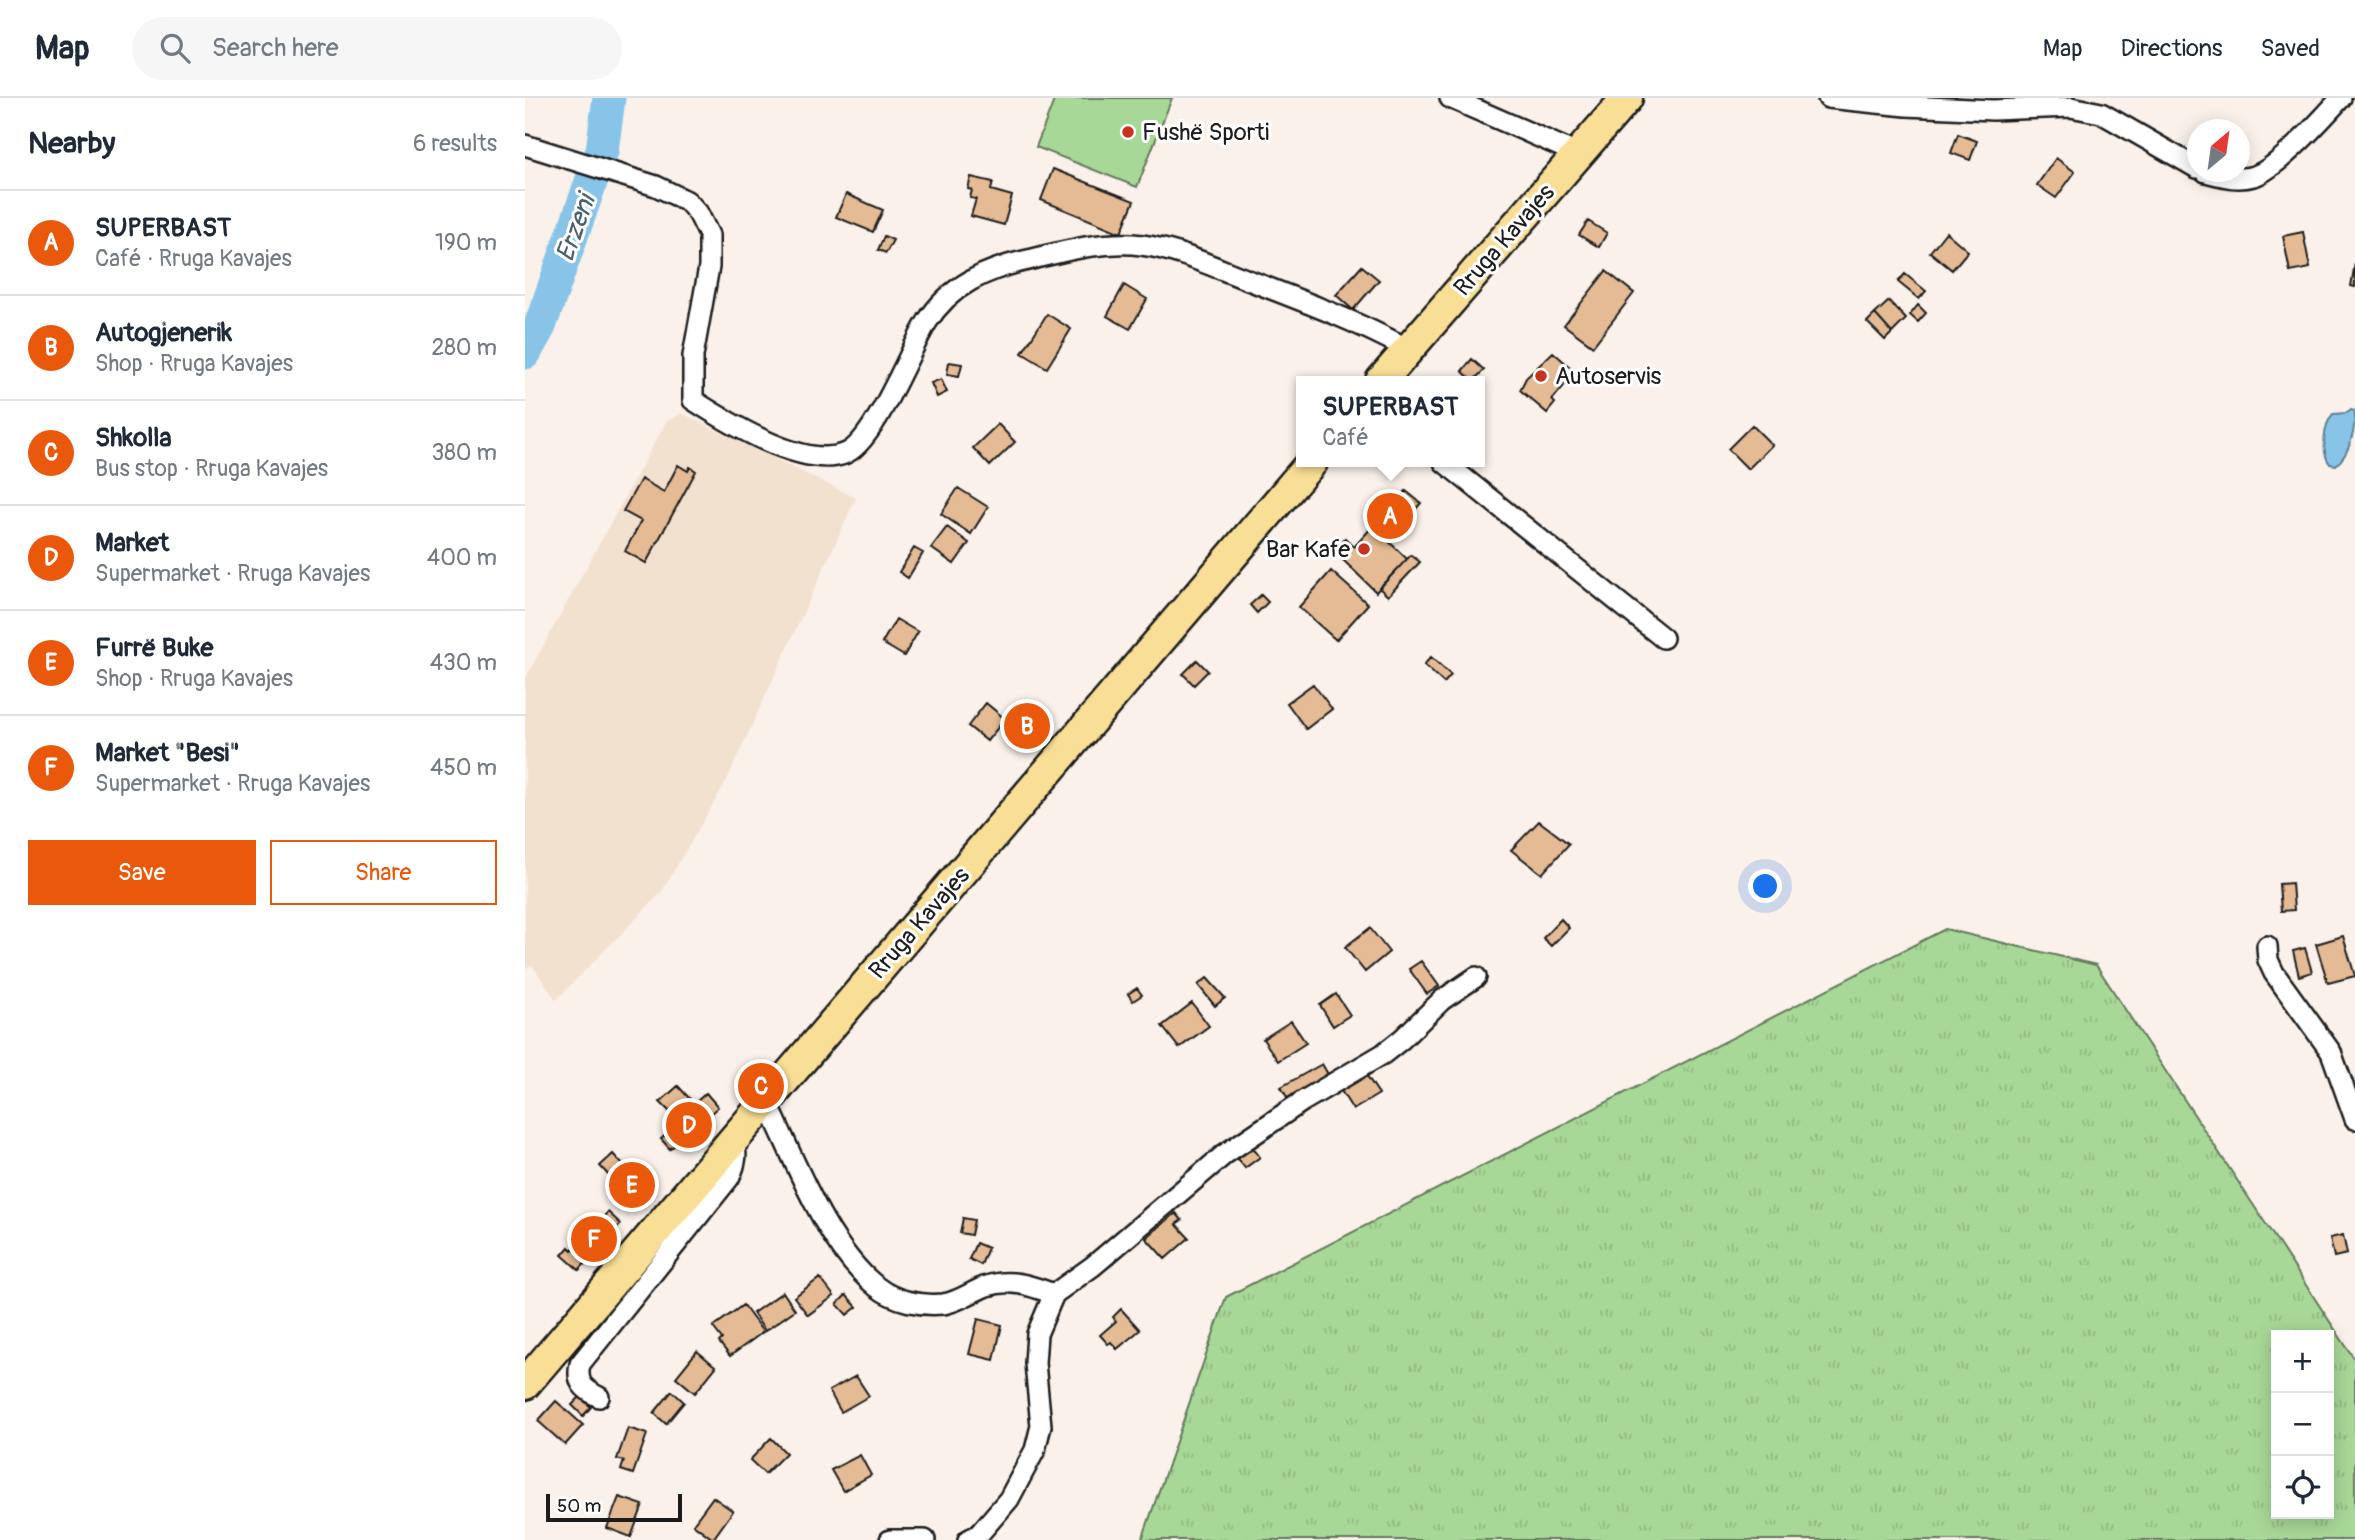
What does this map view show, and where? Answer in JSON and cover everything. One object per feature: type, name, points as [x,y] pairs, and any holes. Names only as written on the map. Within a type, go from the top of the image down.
[{"type":"main road","name":"Rruga Kavajes","points":[[1385,376],[1627,98]]},
{"type":"main road","name":"Rruga Kavajes","points":[[525,1384],[1308,467]]},
{"type":"street","points":[[1450,98],[1578,154]]},
{"type":"street","points":[[1828,98],[1906,106],[1993,110],[2071,107],[2101,113],[2187,162]]},
{"type":"street","points":[[2250,177],[2256,176],[2280,159],[2340,98]]},
{"type":"street","points":[[525,145],[656,186],[687,201],[698,213],[709,235],[709,267],[693,356],[693,400],[747,432],[781,447],[824,457],[845,454],[866,436],[929,320],[957,288],[993,268],[1082,247],[1142,245],[1175,253],[1341,316],[1408,349]]},
{"type":"street","points":[[1450,467],[1663,638]]},
{"type":"street","points":[[2267,946],[2267,960],[2274,973],[2331,1052],[2355,1119]]},
{"type":"street","points":[[968,1540],[979,1534],[1009,1499],[1035,1450],[1041,1426],[1035,1363],[1037,1334],[1054,1294],[1093,1266],[1225,1154],[1303,1101],[1383,1054],[1442,1000],[1476,976]]},
{"type":"street","points":[[766,1100],[825,1224],[864,1275],[879,1289],[899,1300],[922,1304],[945,1304],[985,1286],[1007,1282],[1023,1283],[1054,1294]]},
{"type":"street","points":[[599,1397],[586,1391],[579,1382],[577,1374],[580,1364],[729,1178],[736,1166],[734,1137]]},
{"type":"street","points":[[890,1540],[925,1540]]},
{"type":"shaded area","points":[[681,413],[856,498],[726,782],[661,893],[556,1000],[532,965],[525,969],[525,679],[666,422]]},
{"type":"green space","points":[[1055,98],[1172,98],[1137,187],[1036,147]]},
{"type":"green space","points":[[1945,929],[2096,965],[2355,1360],[2355,1540],[1142,1540],[1226,1297]]},
{"type":"water","points":[[2355,411],[2355,418],[2349,447],[2336,465],[2330,464],[2324,446],[2327,425],[2333,414]]},
{"type":"building","points":[[1958,134],[1977,141],[1970,160],[1951,153]]},
{"type":"building","points":[[2056,158],[2075,172],[2056,198],[2037,185]]},
{"type":"building","points":[[1053,169],[1134,201],[1121,233],[1041,200]]},
{"type":"building","points":[[971,177],[993,182],[991,190],[1012,196],[1004,225],[971,216],[976,199],[970,198],[972,190],[968,189]]},
{"type":"building","points":[[846,194],[883,210],[873,232],[836,217]]},
{"type":"building","points":[[1588,221],[1607,233],[1599,247],[1579,235]]},
{"type":"building","points":[[1946,232],[1968,251],[1952,270],[1930,252]]},
{"type":"building","points":[[2303,232],[2310,268],[2290,272],[2283,236]]},
{"type":"building","points":[[884,236],[893,240],[886,253],[878,250]]},
{"type":"building","points":[[2355,263],[2355,287],[2351,286]]},
{"type":"building","points":[[1362,266],[1379,280],[1353,310],[1336,295]]},
{"type":"building","points":[[1606,271],[1634,293],[1593,346],[1564,325]]},
{"type":"building","points":[[1905,274],[1926,291],[1919,299],[1898,282]]},
{"type":"building","points":[[1124,285],[1147,299],[1130,329],[1107,316]]},
{"type":"building","points":[[1889,301],[1906,319],[1892,333],[1875,314]]},
{"type":"building","points":[[1918,305],[1926,313],[1918,322],[1910,315]]},
{"type":"building","points":[[1047,314],[1071,329],[1047,368],[1022,353]]},
{"type":"building","points":[[1875,314],[1892,333],[1885,340],[1867,322]]},
{"type":"building","points":[[1553,352],[1579,375],[1570,385],[1567,382],[1552,400],[1555,403],[1547,413],[1520,390],[1526,378]]},
{"type":"building","points":[[1472,359],[1484,370],[1478,376],[1468,376],[1462,371]]},
{"type":"building","points":[[949,362],[962,364],[959,376],[947,374]]},
{"type":"building","points":[[941,379],[947,392],[937,397],[931,383]]},
{"type":"building","points":[[998,424],[1015,442],[990,466],[973,448]]},
{"type":"building","points":[[1752,425],[1772,445],[1748,469],[1728,449]]},
{"type":"building","points":[[678,465],[688,471],[690,467],[696,471],[646,563],[625,551],[641,521],[623,511],[641,479],[664,492]]},
{"type":"building","points":[[958,488],[988,507],[971,534],[941,514]]},
{"type":"building","points":[[1406,491],[1421,503],[1397,530],[1383,518]]},
{"type":"building","points":[[1373,526],[1407,559],[1376,592],[1342,559],[1348,553],[1339,545],[1345,538],[1354,547]]},
{"type":"building","points":[[947,527],[969,543],[954,564],[931,548]]},
{"type":"building","points":[[914,548],[923,553],[908,578],[899,572]]},
{"type":"building","points":[[1411,555],[1420,562],[1388,596],[1379,588]]},
{"type":"building","points":[[1331,571],[1368,604],[1336,640],[1299,607]]},
{"type":"building","points":[[1261,595],[1268,602],[1257,613],[1250,605]]},
{"type":"building","points":[[896,619],[918,632],[904,656],[882,643]]},
{"type":"building","points":[[1431,657],[1451,675],[1444,683],[1424,665]]},
{"type":"building","points":[[1197,660],[1208,671],[1194,685],[1183,674]]},
{"type":"building","points":[[1313,684],[1332,709],[1306,729],[1287,703]]},
{"type":"building","points":[[986,703],[1005,719],[987,741],[968,726]]},
{"type":"building","points":[[1539,821],[1569,844],[1542,874],[1511,850]]},
{"type":"building","points":[[2292,883],[2294,910],[2281,911],[2279,884]]},
{"type":"building","points":[[1561,919],[1569,928],[1551,946],[1543,938]]},
{"type":"building","points":[[1370,928],[1389,952],[1365,972],[1345,947]]},
{"type":"building","points":[[2343,936],[2355,976],[2328,983],[2316,944]]},
{"type":"building","points":[[2305,948],[2312,972],[2299,976],[2293,951]]},
{"type":"building","points":[[1421,961],[1439,986],[1427,994],[1409,969]]},
{"type":"building","points":[[1207,978],[1225,998],[1215,1006],[1198,985]]},
{"type":"building","points":[[1137,988],[1142,995],[1133,1001],[1128,994]]},
{"type":"building","points":[[1336,994],[1350,1015],[1333,1026],[1320,1005]]},
{"type":"building","points":[[1192,1003],[1209,1026],[1179,1048],[1162,1026]]},
{"type":"building","points":[[1291,1021],[1306,1043],[1278,1061],[1263,1039]]},
{"type":"building","points":[[1322,1064],[1329,1076],[1288,1099],[1281,1087]]},
{"type":"building","points":[[1365,1073],[1379,1094],[1353,1110],[1340,1089]]},
{"type":"building","points":[[678,1086],[690,1099],[673,1115],[660,1102]]},
{"type":"building","points":[[706,1093],[718,1107],[670,1149],[661,1139],[689,1114],[686,1111]]},
{"type":"building","points":[[1250,1144],[1260,1157],[1245,1168],[1235,1155]]},
{"type":"building","points":[[613,1154],[625,1167],[612,1179],[600,1166]]},
{"type":"building","points":[[608,1212],[621,1224],[579,1270],[562,1255],[569,1247],[572,1250]]},
{"type":"building","points":[[1176,1213],[1182,1220],[1176,1224],[1189,1238],[1165,1259],[1146,1238]]},
{"type":"building","points":[[963,1218],[974,1220],[971,1235],[960,1233]]},
{"type":"building","points":[[2343,1235],[2347,1254],[2334,1257],[2330,1238]]},
{"type":"building","points":[[976,1243],[988,1248],[981,1265],[969,1259]]},
{"type":"building","points":[[820,1278],[834,1296],[808,1315],[794,1297]]},
{"type":"building","points":[[783,1292],[795,1310],[765,1331],[753,1313]]},
{"type":"building","points":[[846,1295],[857,1307],[847,1315],[837,1304]]},
{"type":"building","points":[[743,1305],[763,1332],[730,1356],[719,1342],[722,1339],[713,1327]]},
{"type":"building","points":[[1121,1309],[1140,1330],[1117,1349],[1100,1335],[1116,1321],[1113,1317]]},
{"type":"building","points":[[978,1319],[1002,1325],[994,1360],[969,1354]]},
{"type":"building","points":[[697,1351],[716,1367],[695,1393],[676,1377]]},
{"type":"building","points":[[856,1376],[869,1396],[841,1412],[829,1391]]},
{"type":"building","points":[[672,1391],[684,1402],[666,1424],[654,1413]]},
{"type":"building","points":[[580,1397],[591,1407],[583,1416],[572,1405]]},
{"type":"building","points":[[556,1401],[583,1425],[565,1445],[538,1421]]},
{"type":"building","points":[[628,1428],[647,1434],[633,1474],[621,1470],[624,1461],[617,1459]]},
{"type":"building","points":[[771,1438],[786,1453],[765,1474],[750,1460]]},
{"type":"building","points":[[860,1455],[871,1475],[843,1491],[831,1470]]},
{"type":"building","points":[[619,1497],[643,1505],[631,1537],[607,1528]]},
{"type":"building","points":[[713,1497],[733,1511],[713,1539],[693,1524]]},
{"type":"waterway","name":"Erzeni","points":[[525,353],[540,326],[602,151],[609,98]]},
{"type":"place","name":"Fushë Sporti","points":[[1128,132]]},
{"type":"place","name":"Autoservis","points":[[1541,376]]},
{"type":"place","name":"SUPERBAST","points":[[1390,516]]},
{"type":"place","name":"Bar Kafe","points":[[1364,549]]},
{"type":"place","name":"Autogjenerik","points":[[1027,726]]},
{"type":"place","name":"Shkolla","points":[[761,1086]]},
{"type":"place","name":"Market","points":[[689,1125]]},
{"type":"place","name":"Furrë Buke","points":[[632,1185]]},
{"type":"place","name":"Market \"Besi\"","points":[[594,1239]]}]
